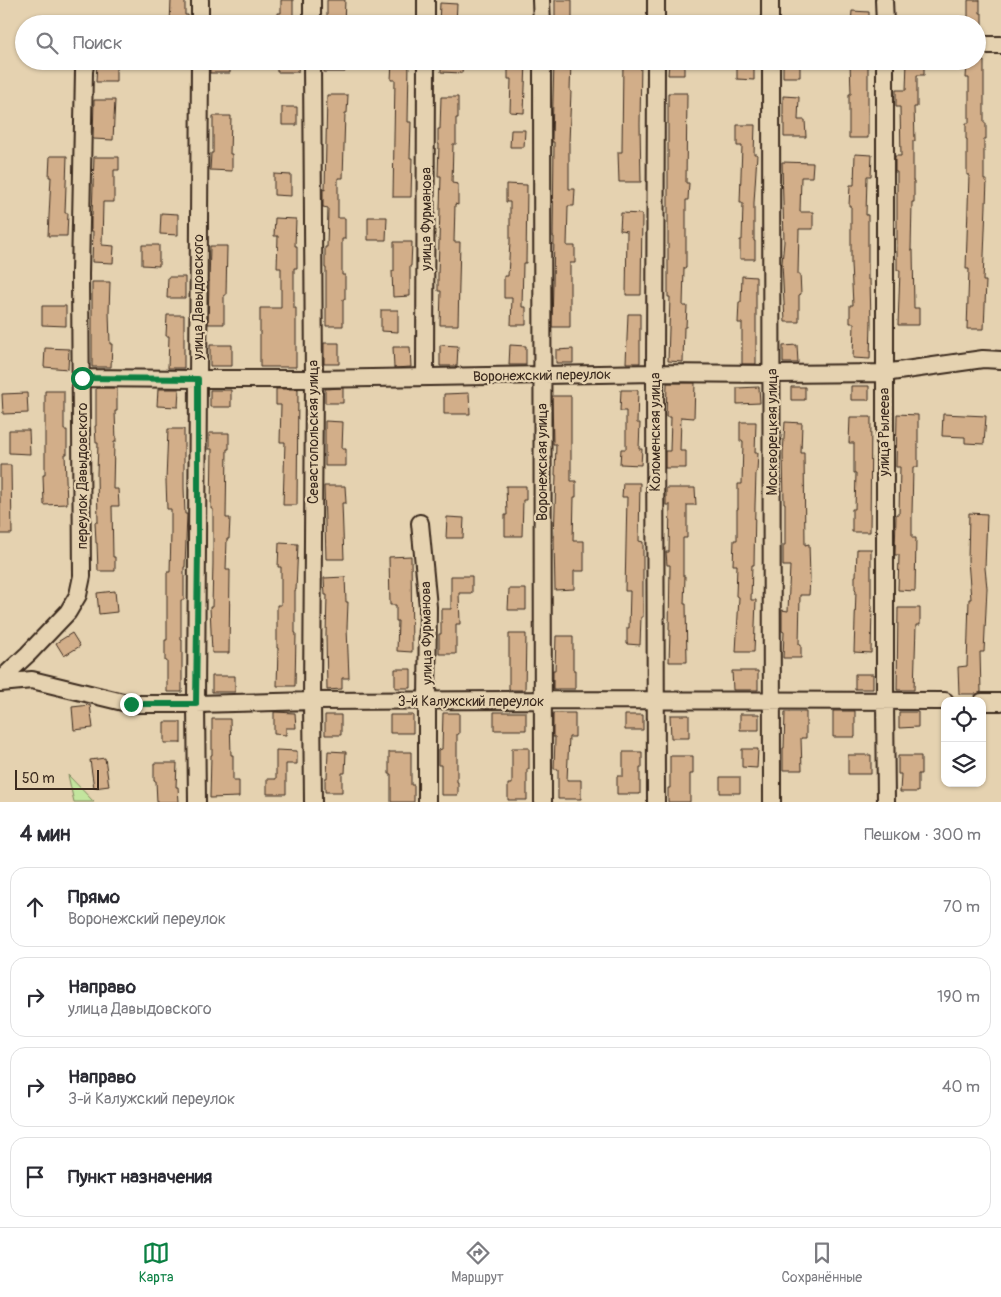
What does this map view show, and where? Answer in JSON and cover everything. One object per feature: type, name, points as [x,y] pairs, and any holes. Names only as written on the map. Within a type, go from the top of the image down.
[{"type":"street","points":[[200,0],[200,15]]},
{"type":"street","points":[[312,0],[312,15]]},
{"type":"street","points":[[426,0],[426,15]]},
{"type":"street","points":[[541,0],[542,15]]},
{"type":"street","points":[[656,0],[656,15]]},
{"type":"street","points":[[770,0],[770,15]]},
{"type":"street","points":[[884,0],[884,15]]},
{"type":"street","points":[[986,46],[1001,45]]},
{"type":"street","name":"переулок Давыдовского","points":[[0,681],[68,612],[78,595],[82,576],[80,274],[84,70]]},
{"type":"street","name":"улица Давыдовского","points":[[197,802],[200,70]]},
{"type":"street","name":"Севастопольская улица","points":[[312,70],[314,379],[313,802]]},
{"type":"street","name":"улица Фурманова","points":[[425,377],[426,70]]},
{"type":"street","name":"Воронежская улица","points":[[542,70],[543,802]]},
{"type":"street","name":"Коломенская улица","points":[[656,70],[656,802]]},
{"type":"street","name":"Москворецкая улица","points":[[771,70],[772,802]]},
{"type":"street","name":"улица Рылеева","points":[[884,70],[886,802]]},
{"type":"street","name":"Воронежский переулок","points":[[82,378],[314,379],[655,373],[884,373],[983,360],[1001,360]]},
{"type":"street","name":"улица Фурманова","points":[[420,523],[428,607],[427,802]]},
{"type":"street","name":"3-й Калужский переулок","points":[[0,681],[32,680],[131,704],[543,700],[941,701]]},
{"type":"street","points":[[986,702],[1001,702]]},
{"type":"green space","points":[[68,775],[94,802],[74,802]]},
{"type":"building","points":[[171,0],[185,0],[185,15],[170,15]]},
{"type":"building","points":[[281,0],[293,0],[293,15],[278,15],[278,13],[281,13]]},
{"type":"building","points":[[327,0],[345,0],[344,15],[327,15]]},
{"type":"building","points":[[555,0],[572,0],[572,15],[555,15]]},
{"type":"building","points":[[968,0],[980,0],[980,13],[982,15],[968,15]]},
{"type":"building","points":[[440,3],[457,4],[456,15],[439,15]]},
{"type":"building","points":[[852,11],[869,12],[869,15],[852,15]]},
{"type":"building","points":[[97,70],[116,70],[116,82],[96,82]]},
{"type":"building","points":[[210,70],[230,70],[230,73],[210,73]]},
{"type":"building","points":[[277,70],[298,70],[298,72],[277,72]]},
{"type":"building","points":[[324,70],[345,70],[345,72],[324,72]]},
{"type":"building","points":[[392,70],[409,70],[408,122],[411,122],[411,197],[393,197],[395,80],[391,80]]},
{"type":"building","points":[[441,70],[462,70],[462,73],[441,72]]},
{"type":"building","points":[[508,70],[526,70],[524,113],[510,112],[511,79],[508,79]]},
{"type":"building","points":[[554,70],[571,70],[569,189],[575,189],[574,206],[568,206],[567,246],[575,246],[575,263],[570,263],[570,327],[552,327],[554,142],[552,142]]},
{"type":"building","points":[[623,70],[641,70],[641,182],[619,182],[618,152],[622,152]]},
{"type":"building","points":[[668,70],[684,70],[684,75],[668,75]]},
{"type":"building","points":[[737,70],[754,70],[754,80],[737,79]]},
{"type":"building","points":[[783,70],[800,70],[800,77],[783,77]]},
{"type":"building","points":[[850,70],[868,70],[868,138],[849,138],[849,94],[851,94]]},
{"type":"building","points":[[907,70],[924,70],[924,75],[917,75],[917,107],[914,107],[915,141],[913,141],[914,202],[912,202],[911,250],[913,250],[914,308],[919,308],[919,325],[898,325],[900,270],[897,270],[897,172],[895,172],[895,156],[901,156],[900,107],[896,107],[896,90],[906,90]]},
{"type":"building","points":[[966,70],[984,70],[984,123],[986,123],[986,139],[984,139],[984,180],[987,180],[983,281],[986,281],[984,329],[967,329],[969,269],[966,269],[969,175],[967,175],[966,123],[969,123],[969,78],[966,78]]},
{"type":"building","points":[[668,93],[687,93],[686,183],[689,183],[688,200],[686,200],[686,268],[684,268],[683,306],[687,306],[683,362],[668,361],[670,297],[668,297]]},
{"type":"building","points":[[327,95],[348,95],[347,113],[345,113],[343,178],[338,178],[338,218],[345,218],[345,239],[342,239],[342,275],[345,275],[343,326],[326,326],[325,247],[327,247],[328,208],[323,207],[323,189],[325,190]]},
{"type":"building","points":[[783,96],[799,97],[798,120],[805,120],[806,137],[784,137]]},
{"type":"building","points":[[441,97],[458,97],[456,144],[453,144],[452,183],[458,184],[458,205],[455,204],[454,242],[460,242],[458,325],[440,325],[441,291],[438,291],[438,274],[441,176],[438,176],[438,129],[440,129]]},
{"type":"building","points":[[94,100],[115,100],[113,140],[93,139]]},
{"type":"building","points":[[282,107],[297,107],[297,125],[282,125]]},
{"type":"building","points":[[213,116],[231,116],[230,154],[232,154],[232,171],[210,170],[211,153],[213,153]]},
{"type":"building","points":[[737,125],[755,125],[754,154],[757,154],[754,203],[755,259],[740,259],[743,203],[740,203],[742,146],[737,146]]},
{"type":"building","points":[[511,130],[525,130],[524,147],[510,147]]},
{"type":"building","points":[[855,154],[872,155],[871,176],[867,176],[866,215],[868,215],[868,280],[870,280],[870,359],[853,358],[854,323],[850,323],[850,305],[853,305],[851,206],[849,206],[850,185],[854,185]]},
{"type":"building","points":[[50,156],[67,156],[65,213],[68,213],[67,236],[48,236],[51,177],[49,177]]},
{"type":"building","points":[[94,157],[119,157],[119,170],[114,170],[114,202],[103,202],[102,245],[114,246],[113,263],[92,262],[93,231],[91,231],[91,215]]},
{"type":"building","points":[[782,162],[813,163],[812,177],[801,177],[800,212],[813,212],[813,229],[799,229],[798,274],[800,274],[801,294],[799,295],[799,322],[785,322],[782,263],[784,242]]},
{"type":"building","points":[[274,174],[291,175],[291,196],[274,195]]},
{"type":"building","points":[[506,184],[527,185],[526,263],[523,263],[522,307],[526,307],[526,325],[511,325],[512,298],[504,298],[504,276],[508,276],[510,242],[510,202],[506,202]]},
{"type":"building","points":[[161,213],[178,214],[178,235],[160,234]]},
{"type":"building","points":[[621,213],[642,214],[641,295],[626,295],[627,231],[620,230]]},
{"type":"building","points":[[368,217],[387,217],[386,240],[368,240]]},
{"type":"building","points":[[275,218],[296,219],[295,246],[297,246],[297,268],[294,268],[294,308],[296,308],[296,367],[260,367],[260,308],[281,308],[281,268],[277,268],[278,236],[274,236]]},
{"type":"building","points":[[394,242],[412,242],[410,296],[393,297]]},
{"type":"building","points":[[142,245],[159,245],[159,266],[142,265]]},
{"type":"building","points":[[210,246],[227,246],[224,324],[208,324]]},
{"type":"building","points":[[742,276],[756,277],[756,364],[742,364],[742,323],[738,323]]},
{"type":"building","points":[[168,277],[185,277],[185,298],[167,298]]},
{"type":"building","points":[[92,282],[110,282],[111,367],[92,367]]},
{"type":"building","points":[[42,306],[66,306],[66,326],[42,325]]},
{"type":"building","points":[[381,310],[398,310],[398,332],[381,331]]},
{"type":"building","points":[[628,314],[640,314],[640,363],[626,363]]},
{"type":"building","points":[[167,315],[184,315],[184,368],[168,368],[169,336],[166,336]]},
{"type":"building","points":[[324,343],[339,343],[339,364],[324,364]]},
{"type":"building","points":[[210,345],[232,345],[232,366],[210,366]]},
{"type":"building","points":[[440,345],[458,346],[457,366],[440,366]]},
{"type":"building","points":[[510,345],[526,346],[526,365],[509,365]]},
{"type":"building","points":[[797,345],[798,363],[783,363],[783,346]]},
{"type":"building","points":[[393,347],[410,347],[411,367],[394,368]]},
{"type":"building","points":[[45,348],[69,349],[68,369],[44,367]]},
{"type":"building","points":[[573,349],[573,363],[556,363],[556,350]]},
{"type":"building","points":[[667,383],[695,383],[694,418],[681,417],[680,451],[686,451],[686,468],[665,468],[665,451],[670,451],[671,417],[666,417]]},
{"type":"building","points":[[851,386],[869,386],[869,400],[851,400]]},
{"type":"building","points":[[759,387],[760,403],[737,404],[737,388]]},
{"type":"building","points":[[791,387],[805,387],[805,400],[791,400]]},
{"type":"building","points":[[96,388],[117,388],[113,489],[118,489],[119,506],[112,506],[115,571],[98,571],[95,522],[98,522],[98,443],[96,443],[95,426]]},
{"type":"building","points":[[343,388],[343,403],[325,403],[325,389]]},
{"type":"building","points":[[158,389],[179,389],[178,407],[157,406]]},
{"type":"building","points":[[276,389],[298,389],[297,505],[283,505],[285,442],[280,442],[281,405],[276,405]]},
{"type":"building","points":[[210,390],[231,390],[231,407],[210,407]]},
{"type":"building","points":[[621,390],[638,390],[637,423],[640,423],[639,449],[642,449],[641,465],[620,464],[621,449],[626,449],[626,411],[620,411]]},
{"type":"building","points":[[45,391],[64,391],[64,430],[67,430],[67,454],[65,454],[67,504],[44,505]]},
{"type":"building","points":[[27,393],[28,413],[3,414],[2,394]]},
{"type":"building","points":[[469,393],[470,414],[444,414],[444,394]]},
{"type":"building","points":[[552,396],[571,396],[571,481],[576,481],[573,541],[584,541],[584,571],[574,571],[574,589],[555,590],[556,444],[553,444]]},
{"type":"building","points":[[897,414],[918,415],[918,467],[913,467],[912,514],[912,538],[916,538],[915,591],[898,590],[899,555],[895,555],[896,514],[899,514],[900,467],[896,467]]},
{"type":"building","points":[[943,414],[986,416],[984,444],[965,443],[965,437],[942,436]]},
{"type":"building","points":[[850,417],[871,417],[870,532],[852,532],[852,509],[855,509],[856,473],[854,473],[854,443],[849,443]]},
{"type":"building","points":[[325,421],[343,422],[342,449],[346,449],[346,466],[325,466]]},
{"type":"building","points":[[740,422],[756,422],[755,453],[758,453],[751,600],[756,600],[754,652],[736,652],[739,597],[736,596],[737,565],[733,565],[734,540],[737,540],[738,484],[742,484],[743,441],[740,441]]},
{"type":"building","points":[[785,422],[802,423],[801,453],[804,453],[805,545],[809,544],[810,578],[809,595],[800,595],[799,644],[801,644],[801,658],[783,658],[784,632],[782,631],[782,610],[788,611],[790,566],[783,566],[783,545],[785,545],[783,454]]},
{"type":"building","points":[[168,429],[184,429],[184,488],[185,514],[187,514],[184,600],[181,600],[182,692],[167,692],[167,661],[165,661],[165,640],[167,640],[167,572],[170,572],[171,533],[171,509],[167,509],[166,481]]},
{"type":"building","points":[[9,430],[29,430],[30,454],[9,453]]},
{"type":"building","points":[[209,433],[229,433],[226,518],[230,518],[226,570],[230,570],[229,653],[212,653],[210,607],[212,607],[213,509],[211,509],[212,449],[209,449]]},
{"type":"building","points":[[0,465],[11,465],[12,534],[0,534]]},
{"type":"building","points":[[623,483],[640,483],[639,541],[643,542],[643,617],[641,617],[640,645],[627,644],[630,591],[625,591],[627,497],[622,497]]},
{"type":"building","points":[[324,486],[345,486],[346,503],[342,503],[344,559],[326,559]]},
{"type":"building","points":[[506,486],[526,486],[526,500],[523,500],[522,536],[505,536],[505,515],[507,515]]},
{"type":"building","points":[[666,488],[695,488],[696,505],[687,505],[687,538],[683,538],[687,662],[669,662],[670,565],[667,565],[666,552],[669,552],[670,505],[666,505]]},
{"type":"building","points":[[969,513],[987,514],[985,568],[987,588],[984,652],[980,652],[981,692],[977,694],[959,694],[958,667],[967,666],[969,599],[971,599],[968,560]]},
{"type":"building","points":[[447,517],[464,518],[463,538],[446,538]]},
{"type":"building","points":[[279,543],[298,544],[295,590],[295,686],[277,686],[277,605],[281,605],[281,567],[278,567]]},
{"type":"building","points":[[857,549],[871,549],[871,653],[854,652]]},
{"type":"building","points":[[411,556],[412,652],[397,651],[398,621],[396,621],[396,605],[390,605],[389,557]]},
{"type":"building","points":[[451,576],[472,576],[472,593],[459,593],[460,624],[456,624],[456,654],[439,654],[441,609],[451,609]]},
{"type":"building","points":[[345,577],[346,602],[348,602],[349,678],[342,678],[342,689],[327,690],[327,595],[325,595],[324,578]]},
{"type":"building","points":[[509,589],[526,589],[526,610],[508,610]]},
{"type":"building","points":[[115,591],[117,612],[99,614],[97,593]]},
{"type":"building","points":[[898,608],[920,608],[920,625],[916,625],[914,690],[897,690]]},
{"type":"building","points":[[72,633],[80,646],[64,656],[56,643]]},
{"type":"building","points":[[509,634],[526,634],[525,690],[509,690]]},
{"type":"building","points":[[556,636],[573,636],[575,689],[553,689]]},
{"type":"building","points":[[395,669],[411,669],[411,688],[395,688]]},
{"type":"building","points":[[732,671],[758,671],[758,690],[733,690]]},
{"type":"building","points":[[855,674],[873,674],[873,689],[855,689]]},
{"type":"building","points":[[212,676],[235,676],[235,692],[212,692]]},
{"type":"building","points":[[90,705],[93,728],[74,730],[72,707]]},
{"type":"building","points":[[833,711],[855,711],[855,737],[833,737]]},
{"type":"building","points":[[274,712],[295,713],[296,728],[286,728],[286,735],[274,734]]},
{"type":"building","points":[[494,712],[526,712],[526,730],[494,730]]},
{"type":"building","points":[[785,712],[806,712],[806,738],[801,738],[802,770],[783,770]]},
{"type":"building","points":[[899,712],[918,712],[918,727],[899,728]]},
{"type":"building","points":[[443,713],[459,713],[459,734],[457,734],[458,795],[441,795],[441,765],[438,765],[438,750],[442,749]]},
{"type":"building","points":[[553,713],[575,713],[575,737],[569,737],[567,780],[581,780],[581,799],[558,799],[558,769],[554,769],[555,737],[553,737]]},
{"type":"building","points":[[740,714],[759,714],[759,730],[740,730]]},
{"type":"building","points":[[325,715],[341,715],[341,735],[325,735]]},
{"type":"building","points":[[390,715],[413,715],[413,733],[390,733]]},
{"type":"building","points":[[625,715],[643,715],[643,730],[625,730]]},
{"type":"building","points":[[670,715],[689,715],[689,738],[671,738]]},
{"type":"building","points":[[212,719],[230,719],[233,781],[239,781],[239,797],[210,798]]},
{"type":"building","points":[[164,722],[181,722],[181,743],[164,743]]},
{"type":"building","points":[[512,748],[529,748],[527,800],[508,800],[508,784],[512,784]]},
{"type":"building","points":[[742,749],[758,749],[757,768],[742,767]]},
{"type":"building","points":[[276,750],[297,751],[297,764],[286,764],[286,794],[267,794],[267,779],[276,779]]},
{"type":"building","points":[[328,751],[346,752],[345,773],[342,773],[342,792],[325,792]]},
{"type":"building","points":[[389,752],[411,752],[411,785],[414,785],[414,802],[391,802]]},
{"type":"building","points":[[623,752],[642,752],[640,794],[617,794],[617,776],[623,776]]},
{"type":"building","points":[[848,755],[871,755],[871,774],[848,774]]},
{"type":"building","points":[[670,756],[693,756],[693,774],[690,774],[690,802],[668,802]]},
{"type":"building","points":[[898,756],[921,756],[918,792],[900,792],[901,774],[898,774]]},
{"type":"building","points":[[105,758],[109,786],[94,788],[90,760]]},
{"type":"building","points":[[154,763],[177,763],[176,787],[178,787],[179,802],[157,802]]},
{"type":"building","points":[[720,777],[740,777],[740,793],[720,793]]},
{"type":"route","points":[[82,378],[198,379],[196,704],[131,704]]}]
